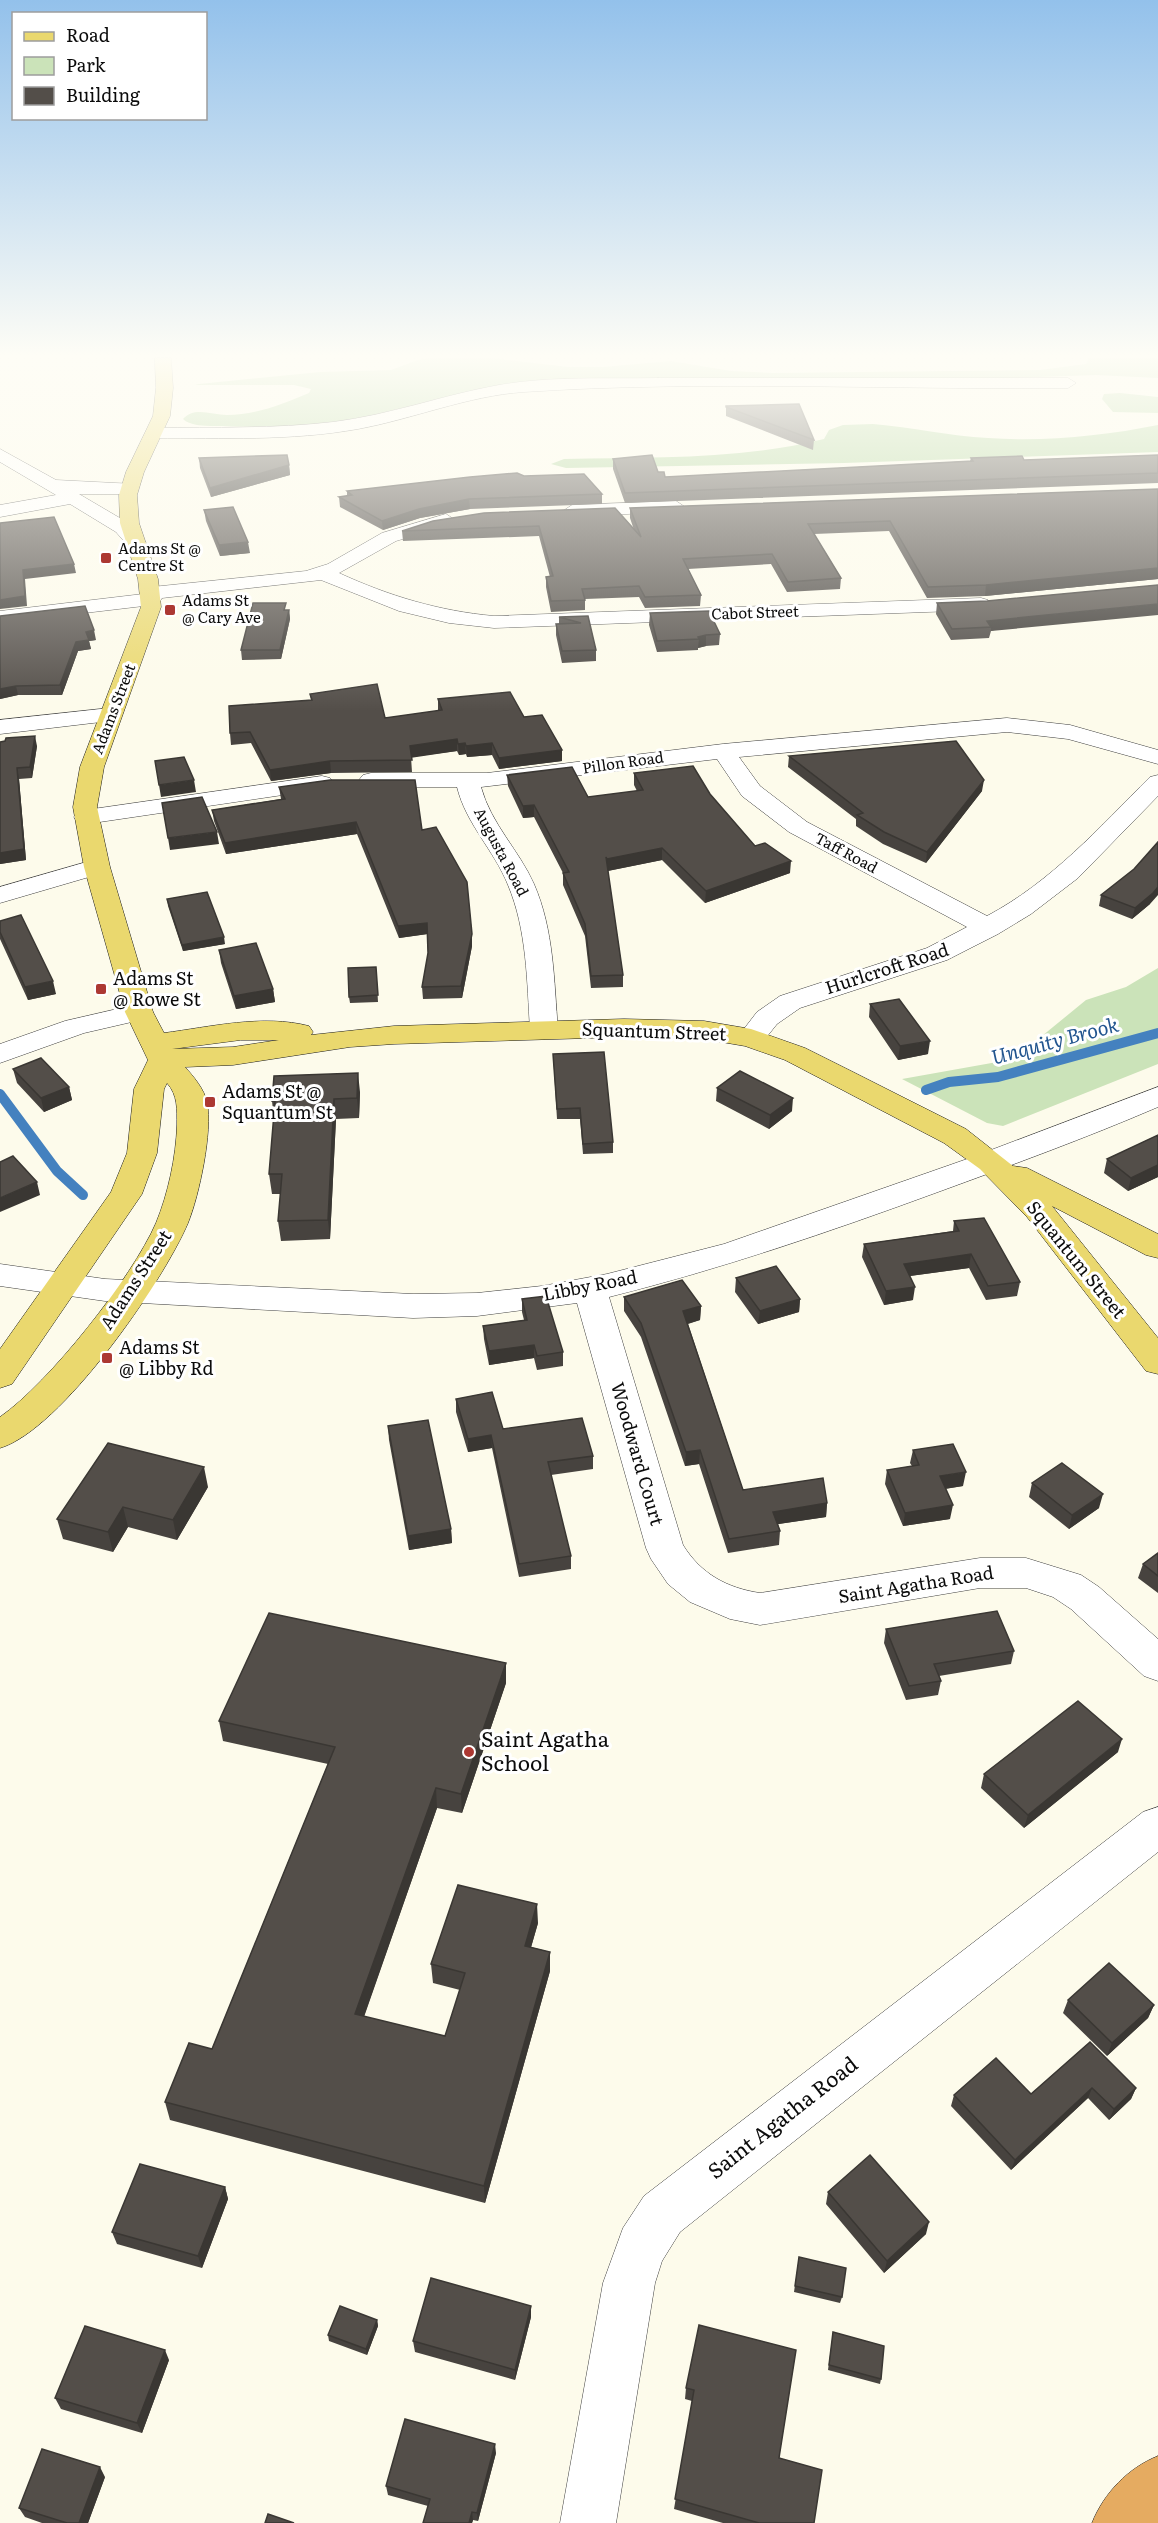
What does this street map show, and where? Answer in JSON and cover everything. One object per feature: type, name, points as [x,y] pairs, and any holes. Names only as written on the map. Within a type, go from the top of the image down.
[{"type":"highway","points":[[1120,2523],[1158,2484]]},
{"type":"main road","name":"Adams Street","points":[[0,1435],[59,1385],[132,1292],[164,1242],[184,1184],[192,1136],[192,1102],[184,1084],[158,1051],[139,1012],[97,867],[86,817],[89,776],[110,715],[147,625],[152,596],[127,508],[129,488],[135,476]]},
{"type":"main road","name":"Squantum Street","points":[[158,1051],[233,1056],[350,1038],[544,1030],[679,1029],[752,1038],[795,1053],[955,1137],[991,1162],[1158,1247]]},
{"type":"main road","points":[[0,1376],[118,1206],[132,1180],[143,1145],[149,1089],[158,1051]]},
{"type":"main road","name":"Squantum Street","points":[[991,1162],[1038,1210],[1158,1362]]},
{"type":"main road","points":[[132,1180],[184,1184]]},
{"type":"street","points":[[38,476],[123,528],[136,543]]},
{"type":"street","points":[[47,481],[71,488],[129,488]]},
{"type":"street","points":[[0,511],[73,498]]},
{"type":"street","points":[[550,512],[693,507]]},
{"type":"street","points":[[0,617],[281,581],[323,573],[396,534],[464,517]]},
{"type":"street","name":"Cabot Street","points":[[323,573],[407,609],[457,620],[494,622],[997,603]]},
{"type":"street","points":[[0,727],[79,716],[110,715]]},
{"type":"street","name":"Pillon Road","points":[[86,817],[331,782],[468,782],[723,751],[1016,725],[1070,732],[1158,757]]},
{"type":"street","name":"Taff Road","points":[[723,751],[752,791],[798,827],[989,928]]},
{"type":"street","name":"Augusta Road","points":[[468,782],[477,810],[514,870],[529,908],[537,946],[544,1030]]},
{"type":"street","name":"Hurlcroft Road","points":[[752,1038],[767,1018],[790,1002],[921,960],[989,928],[1069,873],[1158,782]]},
{"type":"street","points":[[0,895],[97,867]]},
{"type":"street","points":[[0,1054],[75,1027],[139,1012]]},
{"type":"street","name":"Libby Road","points":[[0,1275],[63,1286],[132,1292],[437,1307],[478,1305],[588,1288],[778,1239],[991,1162],[1158,1096]]},
{"type":"street","name":"Woodward Court","points":[[588,1288],[596,1307],[665,1548],[685,1578],[717,1600]]},
{"type":"street","name":"Saint Agatha Road","points":[[717,1600],[737,1606],[783,1607],[980,1573],[1026,1573],[1067,1586],[1085,1598],[1158,1664]]},
{"type":"street","name":"Saint Agatha Road","points":[[588,2523],[629,2283],[636,2254],[654,2223],[680,2199],[1158,1826]]},
{"type":"green space","points":[[1158,968],[1158,1064],[1003,1126],[987,1123],[902,1079],[1014,1059],[1086,1000],[1126,987]]},
{"type":"building","points":[[206,476],[252,476],[210,488]]},
{"type":"building","points":[[586,476],[602,494],[469,499],[419,509],[382,521],[339,497],[352,495],[347,491],[470,477]]},
{"type":"building","points":[[619,476],[1085,476],[625,493]]},
{"type":"building","points":[[1158,489],[1158,568],[986,585],[928,587],[890,521],[808,524],[841,578],[788,582],[772,554],[683,559],[701,595],[645,597],[639,586],[582,589],[585,600],[551,601],[546,577],[553,576],[539,526],[402,531],[433,521],[484,513],[615,508],[641,537],[630,508]]},
{"type":"building","points":[[233,507],[248,542],[219,545],[204,510]]},
{"type":"building","points":[[54,517],[74,564],[23,570],[25,596],[0,600],[0,523]]},
{"type":"building","points":[[1158,585],[1158,604],[987,621],[991,627],[952,629],[937,603],[987,601]]},
{"type":"building","points":[[253,603],[286,603],[284,610],[289,610],[280,650],[241,650]]},
{"type":"building","points":[[85,606],[94,630],[86,632],[89,640],[76,642],[60,685],[16,686],[0,689],[0,616]]},
{"type":"building","points":[[709,611],[720,634],[706,635],[698,637],[699,639],[657,641],[650,613]]},
{"type":"building","points":[[588,616],[596,650],[562,651],[556,624],[581,623],[559,617]]},
{"type":"building","points":[[377,684],[385,718],[442,710],[438,699],[510,692],[524,717],[542,715],[562,750],[499,758],[492,743],[466,746],[465,743],[458,744],[457,739],[410,746],[412,760],[330,761],[270,770],[250,732],[230,733],[229,706],[312,700],[310,694]]},
{"type":"building","points":[[35,736],[30,767],[17,768],[24,849],[0,853],[0,742],[5,741],[6,738]]},
{"type":"building","points":[[956,741],[984,780],[927,852],[884,832],[857,815],[863,813],[789,756]]},
{"type":"building","points":[[184,757],[194,780],[159,785],[155,761]]},
{"type":"building","points":[[693,766],[710,794],[755,846],[765,843],[791,861],[706,891],[662,848],[607,859],[606,857],[623,975],[591,976],[585,924],[563,873],[569,872],[534,805],[523,806],[507,775],[572,767],[588,797],[643,790],[634,773]]},
{"type":"building","points":[[330,780],[415,780],[422,830],[436,827],[467,882],[472,934],[461,986],[422,987],[428,953],[427,923],[398,926],[356,822],[225,843],[212,810],[285,799],[279,787]]},
{"type":"building","points":[[202,797],[217,832],[168,838],[162,803]]},
{"type":"building","points":[[1158,842],[1158,887],[1153,893],[1135,908],[1101,895],[1134,869]]},
{"type":"building","points":[[207,892],[224,937],[182,945],[167,899]]},
{"type":"building","points":[[21,915],[53,981],[25,987],[0,932],[0,921]]},
{"type":"building","points":[[256,943],[273,989],[234,996],[219,950]]},
{"type":"building","points":[[376,967],[378,995],[349,997],[348,968]]},
{"type":"building","points":[[899,999],[930,1041],[900,1046],[870,1004]]},
{"type":"building","points":[[604,1052],[613,1142],[583,1144],[580,1108],[557,1109],[553,1054]]},
{"type":"building","points":[[41,1058],[69,1087],[41,1098],[13,1069]]},
{"type":"building","points":[[740,1071],[793,1098],[770,1115],[717,1088]]},
{"type":"building","points":[[358,1073],[357,1098],[334,1099],[328,1220],[278,1221],[282,1174],[269,1174],[275,1101],[272,1101],[274,1076]]},
{"type":"building","points":[[1158,1135],[1158,1165],[1131,1178],[1107,1159]]},
{"type":"building","points":[[13,1156],[37,1182],[0,1198],[0,1162]]},
{"type":"building","points":[[984,1218],[1020,1282],[988,1286],[971,1254],[904,1264],[915,1287],[886,1291],[864,1244],[959,1231],[954,1221]]},
{"type":"building","points":[[776,1266],[800,1299],[760,1311],[736,1278]]},
{"type":"building","points":[[682,1280],[701,1306],[683,1311],[743,1490],[823,1478],[827,1503],[773,1512],[780,1531],[729,1539],[700,1450],[686,1452],[641,1323],[624,1297]]},
{"type":"building","points":[[546,1296],[563,1352],[537,1356],[534,1345],[489,1351],[483,1326],[527,1320],[522,1299]]},
{"type":"building","points":[[492,1392],[503,1429],[582,1418],[593,1456],[548,1462],[571,1556],[519,1564],[491,1435],[468,1439],[456,1399]]},
{"type":"building","points":[[428,1420],[451,1529],[408,1536],[388,1426]]},
{"type":"building","points":[[108,1443],[204,1467],[173,1520],[123,1507],[108,1532],[57,1519]]},
{"type":"building","points":[[953,1444],[966,1472],[940,1476],[953,1505],[905,1513],[887,1470],[919,1465],[913,1450]]},
{"type":"building","points":[[1062,1463],[1103,1494],[1072,1515],[1032,1483]]},
{"type":"building","points":[[1158,1553],[1158,1576],[1143,1564]]},
{"type":"building","points":[[997,1611],[1014,1651],[934,1664],[941,1681],[909,1686],[886,1629]]},
{"type":"building","points":[[269,1613],[506,1663],[461,1794],[436,1788],[355,2014],[445,2036],[465,1973],[431,1964],[458,1885],[537,1904],[525,1946],[550,1952],[484,2186],[165,2102],[189,2043],[212,2049],[335,1747],[219,1721]]},
{"type":"building","points":[[1078,1701],[1122,1739],[1028,1815],[984,1774]]},
{"type":"building","points":[[1109,1963],[1154,2005],[1112,2043],[1068,2000]]},
{"type":"building","points":[[1090,2042],[1136,2088],[1114,2109],[1092,2088],[1015,2160],[954,2095],[996,2058],[1031,2094]]},
{"type":"building","points":[[870,2155],[929,2222],[887,2261],[828,2192]]},
{"type":"building","points":[[140,2164],[225,2187],[198,2256],[112,2232]]},
{"type":"building","points":[[799,2257],[846,2268],[842,2297],[795,2286]]},
{"type":"building","points":[[431,2278],[531,2306],[515,2370],[413,2341]]},
{"type":"building","points":[[340,2306],[377,2320],[366,2349],[328,2335]]},
{"type":"building","points":[[699,2325],[796,2350],[779,2458],[822,2470],[814,2523],[759,2523],[675,2499],[694,2390],[686,2388]]},
{"type":"building","points":[[85,2326],[165,2350],[137,2423],[55,2398]]},
{"type":"building","points":[[833,2332],[884,2346],[881,2379],[829,2365]]},
{"type":"building","points":[[405,2419],[495,2444],[477,2513],[472,2512],[469,2523],[423,2523],[430,2499],[386,2486]]},
{"type":"building","points":[[42,2449],[100,2467],[79,2523],[67,2523],[19,2508]]},
{"type":"building","points":[[268,2514],[294,2523],[265,2523]]},
{"type":"waterway","name":"Unquity Brook","points":[[926,1090],[949,1082],[998,1077],[1158,1033]]},
{"type":"waterway","name":"Unquity Brook","points":[[0,1094],[57,1171],[83,1195]]},
{"type":"place","name":"Adams St @ Centre St","points":[[106,558]]},
{"type":"place","name":"Adams St @ Cary Ave","points":[[170,610]]},
{"type":"place","name":"Adams St @ Rowe St","points":[[101,989]]},
{"type":"place","name":"Adams St @ Squantum St","points":[[210,1102]]},
{"type":"place","name":"Adams St @ Libby Rd","points":[[107,1358]]},
{"type":"place","name":"Saint Agatha School","points":[[469,1752]]}]
